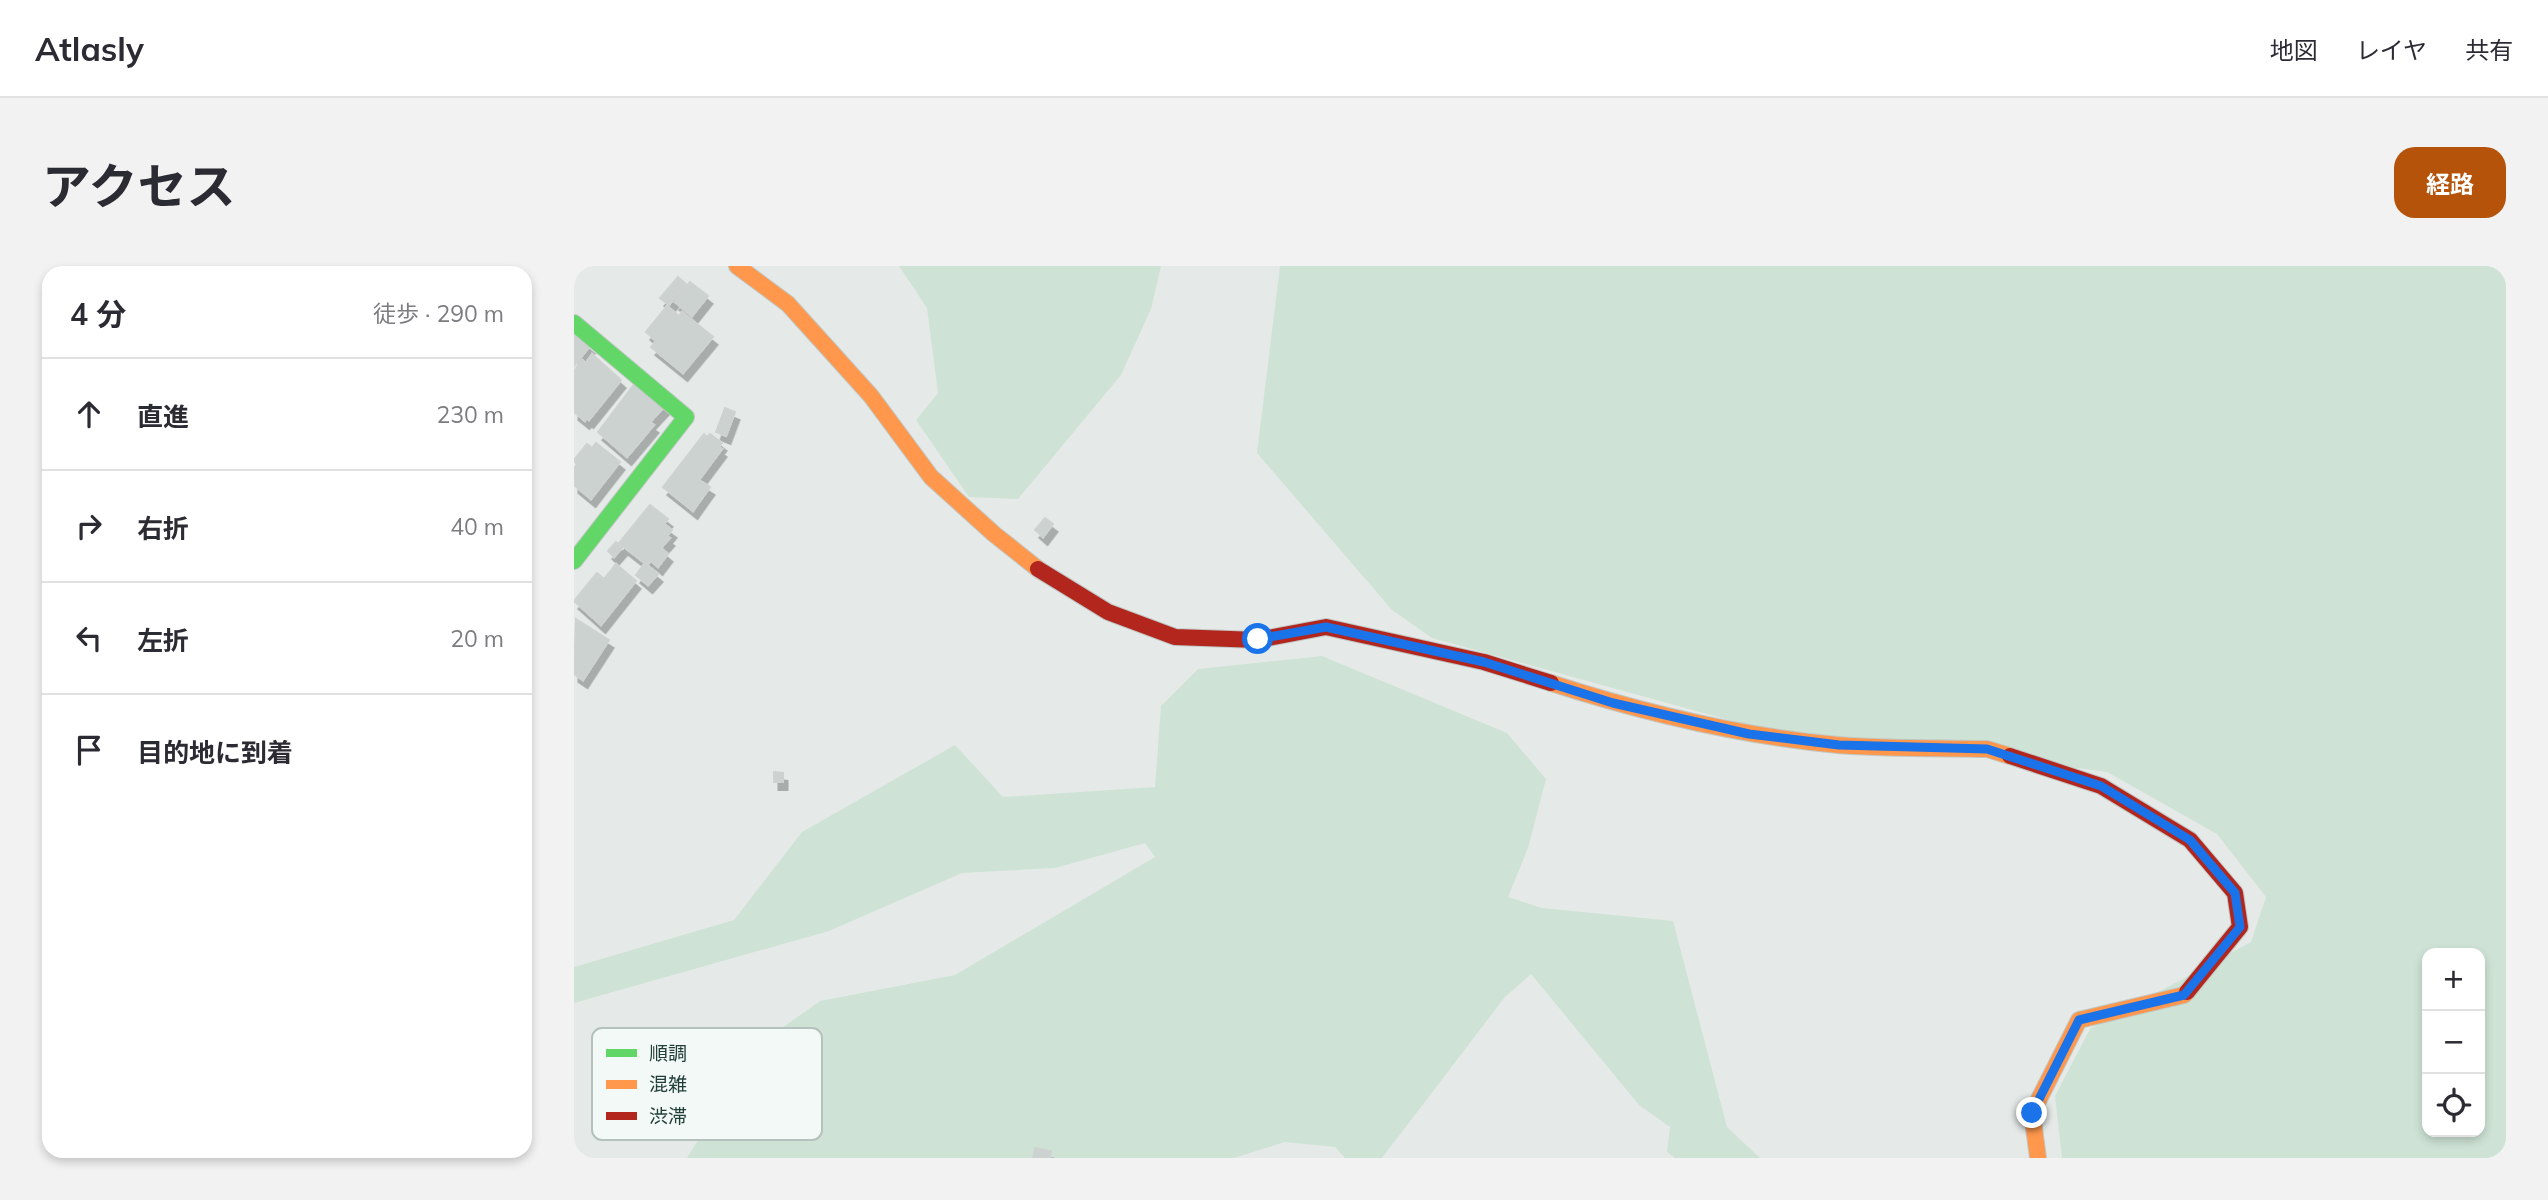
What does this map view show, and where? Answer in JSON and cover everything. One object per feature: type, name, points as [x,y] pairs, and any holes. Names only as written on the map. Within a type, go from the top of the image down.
[{"type":"street","points":[[737,266],[788,304],[870,396],[931,477],[994,534],[1048,576],[1108,612],[1175,638],[1258,639],[1326,627],[1484,662],[1613,703],[1749,734],[1839,745],[1987,749],[2101,786],[2190,840],[2235,893],[2240,927],[2184,995],[2079,1020],[2032,1113],[2038,1158]]},
{"type":"street","points":[[574,324],[686,417],[574,561]]},
{"type":"green space","points":[[899,266],[1161,266],[1151,309],[1121,375],[1018,499],[969,497],[916,420],[938,393],[927,308]]},
{"type":"green space","points":[[1280,266],[2506,266],[2506,1158],[2062,1158],[2055,1096],[2090,1029],[2251,942],[2266,897],[2217,834],[2107,772],[1747,725],[1432,638],[1392,610],[1257,453]]},
{"type":"green space","points":[[1322,656],[1507,733],[1546,779],[1528,848],[1508,897],[1542,908],[1673,921],[1727,1127],[1760,1158],[1675,1158],[1667,1152],[1670,1127],[1639,1105],[1531,974],[1505,997],[1382,1158],[1345,1158],[1335,1147],[1285,1142],[1234,1158],[687,1158],[698,1140],[822,1140],[822,1028],[782,1028],[820,1001],[955,975],[1155,857],[1145,843],[1055,868],[962,873],[829,931],[574,1003],[574,967],[734,920],[802,832],[955,745],[1003,797],[1155,787],[1161,706],[1198,669]]},
{"type":"building","points":[[678,277],[686,284],[669,305],[660,298]]},
{"type":"building","points":[[690,282],[708,296],[692,316],[675,302]]},
{"type":"building","points":[[667,306],[679,316],[682,312],[713,337],[683,373],[651,347],[656,341],[646,332]]},
{"type":"building","points":[[574,333],[590,346],[574,366]]},
{"type":"building","points":[[592,354],[621,380],[589,420],[587,418],[585,421],[574,412],[574,371],[582,360],[586,363]]},
{"type":"building","points":[[636,382],[665,406],[650,422],[654,425],[627,457],[598,432]]},
{"type":"building","points":[[725,408],[735,412],[726,436],[716,432]]},
{"type":"building","points":[[704,434],[707,437],[710,434],[722,443],[719,447],[722,449],[699,480],[710,487],[693,511],[663,487]]},
{"type":"building","points":[[596,443],[620,462],[591,499],[574,485],[574,468],[577,465],[574,460],[587,444],[592,448]]},
{"type":"building","points":[[650,505],[668,519],[664,524],[672,530],[667,536],[670,538],[661,548],[668,554],[658,567],[651,561],[647,565],[619,543]]},
{"type":"building","points":[[1045,518],[1053,524],[1043,537],[1035,530]]},
{"type":"building","points":[[616,542],[622,548],[614,557],[608,551]]},
{"type":"building","points":[[645,563],[658,574],[648,585],[636,575]]},
{"type":"building","points":[[616,564],[636,581],[601,625],[574,601],[597,573],[604,579]]},
{"type":"building","points":[[576,619],[609,640],[583,680],[574,674]]},
{"type":"building","points":[[774,772],[783,773],[783,782],[774,782]]},
{"type":"building","points":[[1035,1148],[1051,1151],[1050,1158],[1033,1158]]},
{"type":"traffic: fast","points":[[574,323],[686,417],[574,561]]},
{"type":"traffic: slow","points":[[737,266],[788,304],[871,396],[931,477],[994,534],[1038,569]]},
{"type":"traffic: slow","points":[[1551,683],[1657,713],[1765,736],[1856,746],[1987,749],[2010,756]]},
{"type":"traffic: slow","points":[[2038,1158],[2032,1113],[2079,1020],[2184,995],[2187,992]]},
{"type":"traffic: jam","points":[[1038,569],[1108,612],[1175,637],[1258,640],[1326,627],[1484,662],[1551,683]]},
{"type":"traffic: jam","points":[[2010,756],[2101,786],[2190,840],[2235,893],[2240,927],[2187,992]]},
{"type":"route","points":[[1258,639],[1326,627],[1484,662],[1613,703],[1749,734],[1839,745],[1987,749],[2101,786],[2190,840],[2235,893],[2240,927],[2184,995],[2079,1020],[2032,1113]]}]
